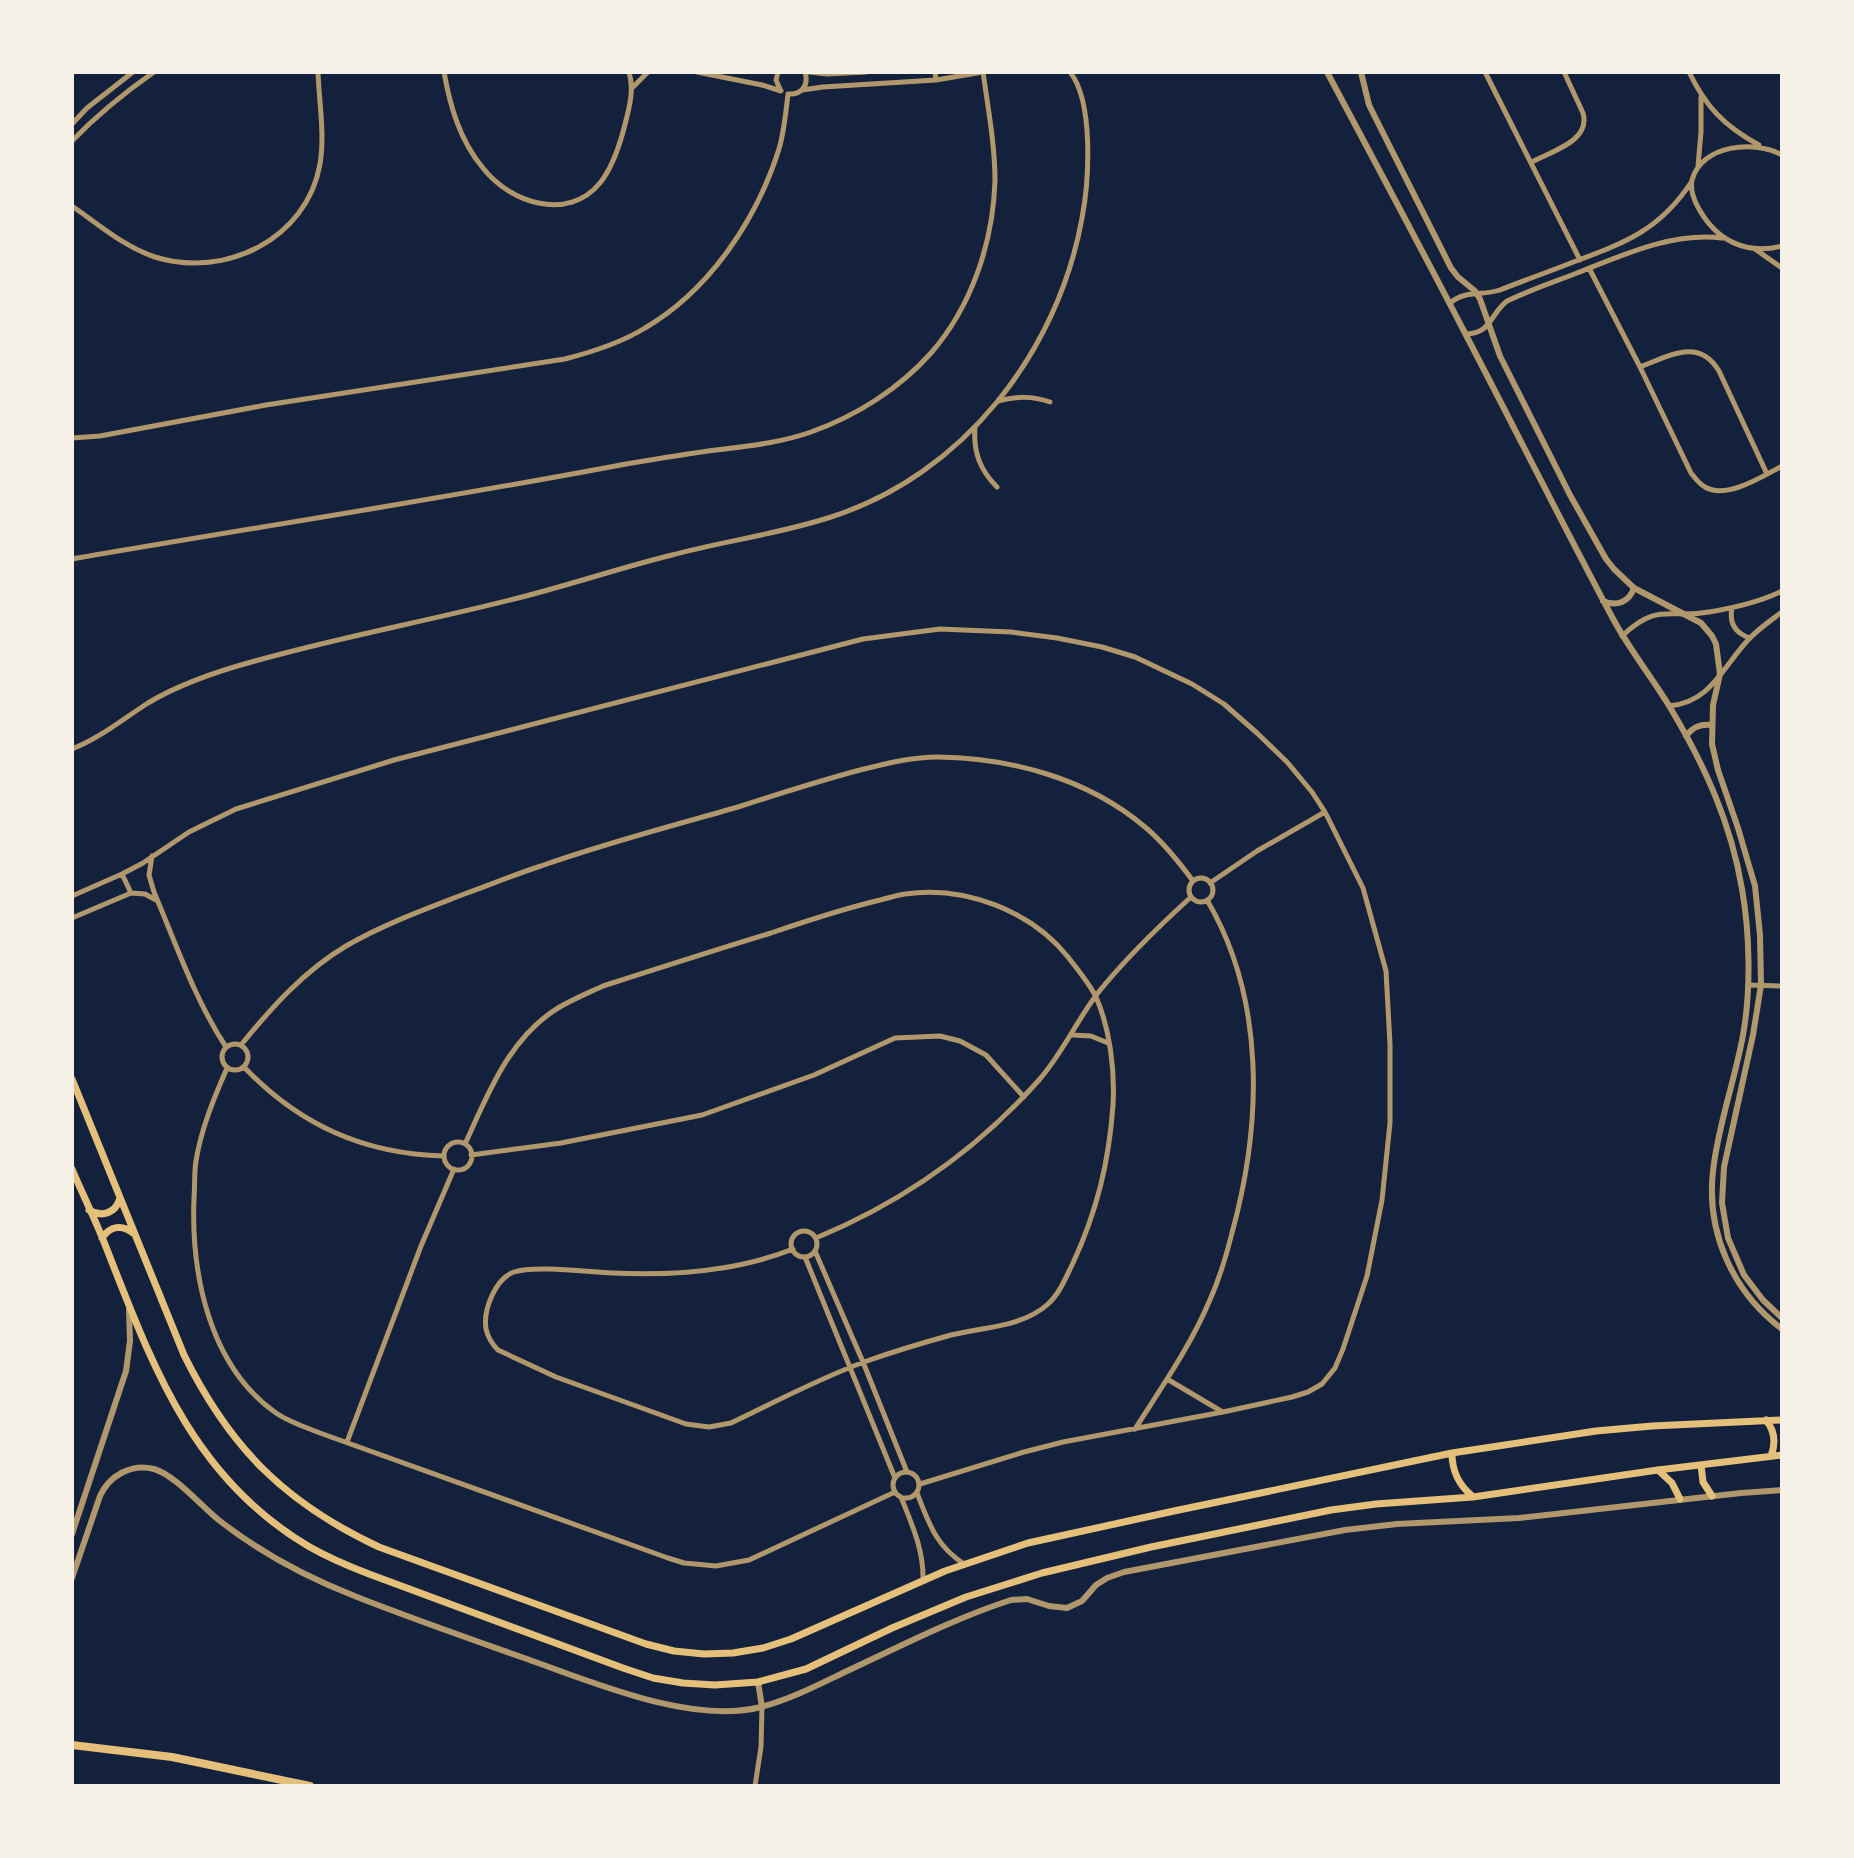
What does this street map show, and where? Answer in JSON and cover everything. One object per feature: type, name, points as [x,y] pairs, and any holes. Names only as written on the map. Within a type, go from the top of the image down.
[{"type":"main road","points":[[72,1079],[189,1366],[218,1416],[263,1470],[317,1514],[379,1547],[646,1644],[674,1651],[704,1654],[763,1648],[1007,1549],[1452,1453],[1596,1431],[1782,1420]]},
{"type":"main road","points":[[72,1169],[129,1310],[168,1394],[205,1453],[251,1504],[278,1526],[337,1561],[653,1678],[715,1685],[758,1682],[806,1669],[929,1611],[1042,1573],[1331,1510],[1473,1497],[1782,1455]]},
{"type":"main road","points":[[89,1210],[105,1214],[115,1208],[120,1198]]},
{"type":"main road","points":[[102,1238],[117,1227],[127,1228],[135,1234]]},
{"type":"main road","points":[[1766,1420],[1774,1440],[1771,1456]]},
{"type":"main road","points":[[1452,1453],[1456,1478],[1473,1497]]},
{"type":"main road","points":[[1701,1465],[1703,1482],[1712,1496]]},
{"type":"main road","points":[[1658,1470],[1672,1483],[1680,1499]]},
{"type":"main road","points":[[72,1745],[172,1757],[310,1786]]},
{"type":"street","points":[[72,124],[87,108],[133,72]]},
{"type":"street","points":[[72,141],[95,116],[154,72]]},
{"type":"street","points":[[72,206],[129,246],[171,261],[215,262],[244,255],[265,244],[294,219],[316,180],[321,150],[318,72]]},
{"type":"street","points":[[444,72],[454,116],[482,168],[511,193],[548,205],[566,204],[581,198],[599,185],[609,170],[619,146],[633,88],[629,72]]},
{"type":"street","points":[[633,88],[648,72]]},
{"type":"street","points":[[72,559],[768,443],[837,421],[889,391],[912,373],[950,327],[965,302],[987,242],[995,178],[984,72],[936,80],[823,87],[788,94],[762,85],[697,72]]},
{"type":"street","points":[[778,72],[776,80],[781,91]]},
{"type":"street","points":[[802,90],[807,72],[867,72]]},
{"type":"street","points":[[935,72],[936,80]]},
{"type":"street","points":[[72,749],[150,702],[216,672],[517,599],[673,554],[833,517],[892,490],[919,473],[956,445],[998,401],[1032,354],[1068,275],[1080,227],[1087,173],[1085,116],[1080,87],[1070,72]]},
{"type":"street","points":[[1327,72],[1603,601],[1622,636],[1669,706],[1716,796],[1743,901],[1748,985],[1744,1033],[1713,1170],[1712,1208],[1718,1239],[1736,1280],[1756,1307],[1782,1329]]},
{"type":"street","points":[[1361,72],[1373,113],[1451,268],[1477,293],[1514,384],[1599,548],[1614,569],[1634,588],[1701,623],[1712,636],[1719,652],[1720,674],[1713,705],[1712,744],[1755,886],[1761,985],[1724,1167],[1722,1203],[1728,1238],[1744,1275],[1782,1318]]},
{"type":"street","points":[[1485,72],[1580,260]]},
{"type":"street","points":[[1532,162],[1575,139],[1583,130],[1585,119],[1564,72]]},
{"type":"street","points":[[1689,72],[1701,96],[1729,125],[1782,155]]},
{"type":"street","points":[[72,438],[100,436],[266,405],[565,359],[627,338],[679,303],[710,272],[737,237],[760,197],[780,147],[788,94]]},
{"type":"street","points":[[1698,169],[1701,96]]},
{"type":"street","points":[[87,108],[95,116]]},
{"type":"street","points":[[1450,303],[1462,295],[1500,290],[1619,245],[1641,234],[1671,208],[1701,164],[1724,150],[1764,147]]},
{"type":"street","points":[[1692,181],[1694,201],[1722,238]]},
{"type":"street","points":[[1466,334],[1478,332],[1488,325],[1498,308],[1507,301],[1662,242],[1692,237],[1722,238],[1754,248],[1782,246]]},
{"type":"street","points":[[1754,248],[1782,268]]},
{"type":"street","points":[[1589,268],[1697,481],[1714,491],[1724,491],[1744,485],[1782,466]]},
{"type":"street","points":[[1640,367],[1686,351],[1702,354],[1712,361],[1767,474]]},
{"type":"street","points":[[998,401],[1029,397],[1050,402]]},
{"type":"street","points":[[975,426],[980,466],[997,487]]},
{"type":"street","points":[[1603,601],[1614,604],[1625,601],[1634,588]]},
{"type":"street","points":[[1622,636],[1641,620],[1660,613],[1709,612],[1782,591]]},
{"type":"street","points":[[1732,607],[1732,624],[1738,632],[1750,638]]},
{"type":"street","points":[[1669,706],[1700,697],[1750,638],[1782,612]]},
{"type":"street","points":[[72,896],[122,874],[189,832],[236,809],[394,760],[863,639],[940,629],[1011,632],[1057,638],[1135,657],[1192,684],[1224,704],[1300,777],[1325,812],[1363,888],[1386,971],[1390,1123],[1382,1200],[1367,1276],[1343,1349],[1335,1368],[1322,1384],[1308,1392],[1223,1412],[1063,1442],[920,1484]]},
{"type":"street","points":[[1686,736],[1694,727],[1711,725]]},
{"type":"street","points":[[241,1045],[277,1003],[313,969],[344,947],[403,918],[556,861],[895,762],[934,757],[985,761],[1020,767],[1075,784],[1124,811],[1146,828],[1193,881]]},
{"type":"street","points":[[1210,883],[1257,851],[1325,812]]},
{"type":"street","points":[[153,855],[149,875],[158,901],[202,1006],[226,1047]]},
{"type":"street","points":[[122,874],[131,893]]},
{"type":"street","points":[[1204,879],[1210,883],[1212,892],[1207,900],[1200,902],[1191,897],[1189,886],[1193,881],[1204,879]]},
{"type":"street","points":[[465,1144],[492,1086],[517,1045],[557,1009],[603,986],[851,907],[905,894],[936,892],[985,901],[1018,915],[1060,947],[1095,997],[1108,1043],[1113,1085],[1105,1170],[1085,1237],[1057,1293],[1047,1305],[1030,1316],[1010,1323],[947,1336],[863,1362],[720,1426],[697,1426],[671,1419],[556,1377],[507,1356],[491,1342],[487,1333],[486,1322],[493,1296],[502,1280],[517,1271],[694,1272],[737,1266],[793,1249]]},
{"type":"street","points":[[72,918],[131,893],[145,894],[158,901]]},
{"type":"street","points":[[816,1238],[856,1221],[922,1183],[982,1138],[1042,1078],[1095,997],[1123,964],[1191,897]]},
{"type":"street","points":[[1135,1429],[1197,1328],[1222,1272],[1243,1189],[1250,1139],[1253,1068],[1246,1001],[1237,966],[1207,900]]},
{"type":"street","points":[[1748,985],[1782,986]]},
{"type":"street","points":[[1072,1035],[1091,1036],[1108,1043]]},
{"type":"street","points":[[471,1155],[574,1141],[702,1115],[814,1075],[895,1038],[940,1036],[960,1041],[986,1055],[1024,1097]]},
{"type":"street","points":[[241,1045],[248,1057],[244,1067],[236,1071],[227,1068],[221,1058],[226,1047],[241,1045]]},
{"type":"street","points":[[244,1067],[280,1100],[334,1133],[394,1152],[444,1156]]},
{"type":"street","points":[[227,1068],[209,1111],[196,1163],[194,1244],[197,1271],[209,1316],[233,1367],[259,1398],[284,1418],[668,1558],[700,1565],[716,1566],[749,1560],[895,1492]]},
{"type":"street","points":[[460,1142],[468,1147],[471,1155],[468,1165],[454,1169],[446,1164],[444,1156],[451,1144],[460,1142]]},
{"type":"street","points":[[347,1442],[421,1246],[454,1169]]},
{"type":"street","points":[[798,1232],[810,1232],[816,1238],[815,1251],[805,1257],[793,1249],[792,1238],[798,1232]]},
{"type":"street","points":[[815,1251],[907,1472]]},
{"type":"street","points":[[805,1257],[895,1478]]},
{"type":"street","points":[[72,1534],[126,1371],[130,1341],[129,1310]]},
{"type":"street","points":[[1167,1379],[1223,1412]]},
{"type":"street","points":[[72,1578],[100,1496],[110,1480],[122,1472],[144,1467],[158,1470],[171,1478],[220,1521],[269,1555],[356,1597],[622,1693],[705,1709],[733,1710],[762,1707],[811,1688],[913,1640],[1011,1600],[1027,1599],[1058,1608],[1075,1606],[1101,1581],[1124,1572],[1345,1530],[1397,1524],[1519,1518],[1782,1490]]},
{"type":"street","points":[[923,1581],[921,1550],[901,1497],[893,1485],[900,1473],[914,1474],[920,1484],[917,1493],[939,1543],[964,1564]]},
{"type":"street","points":[[901,1497],[908,1498],[917,1493]]},
{"type":"street","points":[[755,1786],[761,1747],[762,1707],[758,1682]]}]
